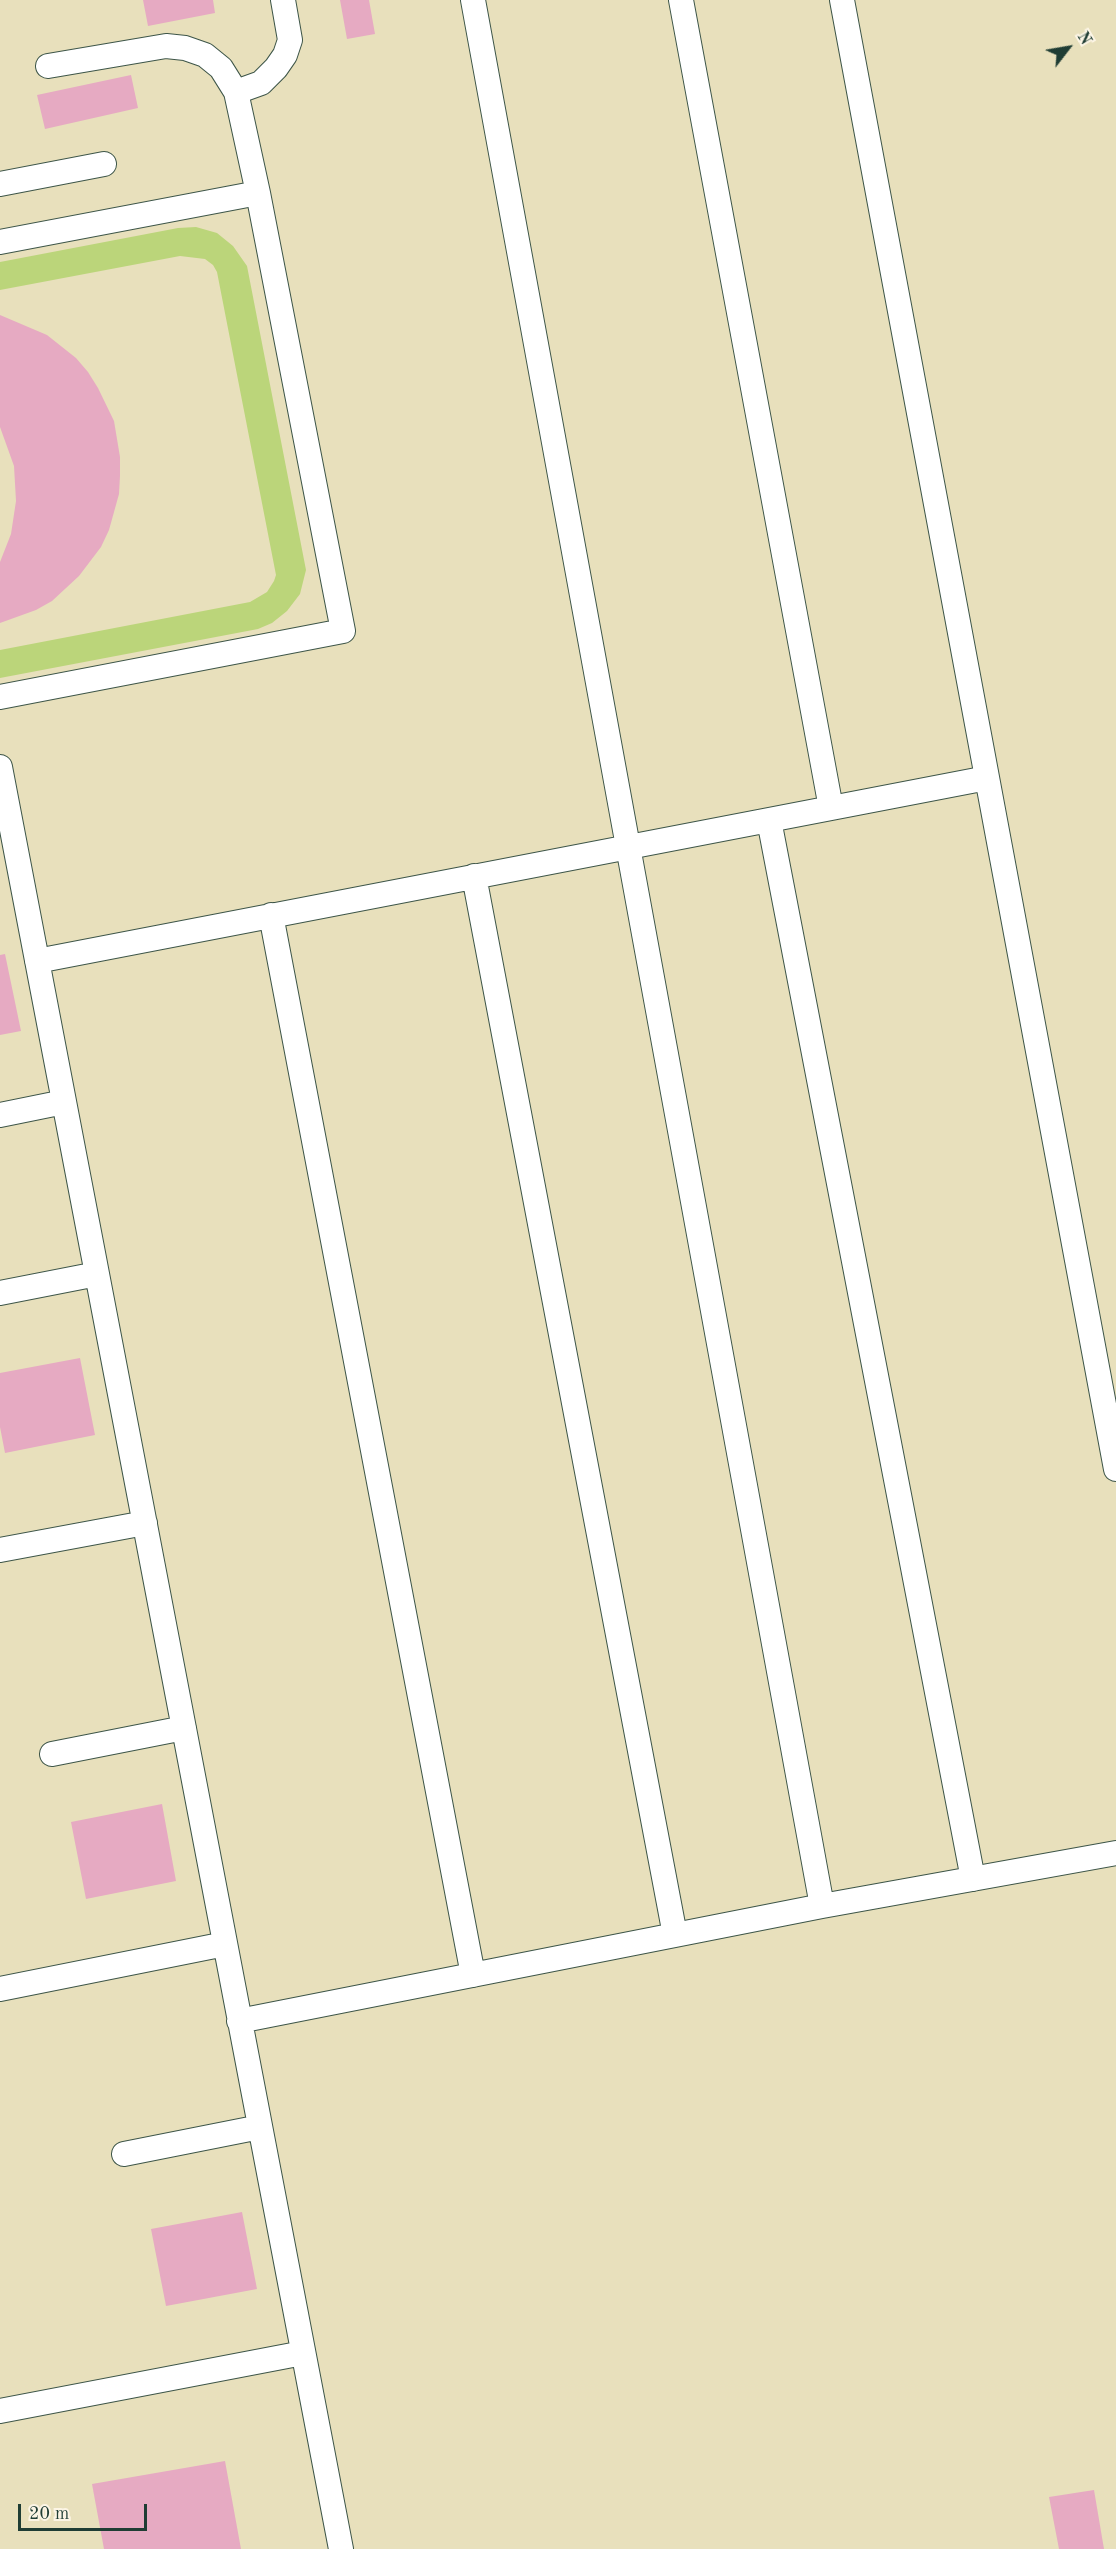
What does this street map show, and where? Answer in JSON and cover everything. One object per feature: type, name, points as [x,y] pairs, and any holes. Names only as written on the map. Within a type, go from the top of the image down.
[{"type":"lane","points":[[236,92],[261,83],[285,55],[290,40],[283,0]]},
{"type":"lane","points":[[473,0],[822,1906]]},
{"type":"lane","points":[[681,0],[831,808]]},
{"type":"lane","points":[[842,0],[1116,1470]]},
{"type":"lane","points":[[0,697],[343,631],[258,193],[236,92],[221,68],[205,55],[185,48],[166,46],[48,66]]},
{"type":"lane","points":[[0,184],[104,164]]},
{"type":"lane","points":[[0,242],[258,193]]},
{"type":"lane","points":[[0,766],[10,878],[37,961],[340,2549]]},
{"type":"lane","points":[[37,961],[987,778]]},
{"type":"lane","points":[[769,820],[973,1879]]},
{"type":"lane","points":[[474,876],[675,1935]]},
{"type":"lane","points":[[272,915],[473,1975]]},
{"type":"lane","points":[[0,1115],[64,1102]]},
{"type":"lane","points":[[0,1293],[97,1274]]},
{"type":"lane","points":[[0,1550],[145,1523]]},
{"type":"lane","points":[[52,1754],[184,1728]]},
{"type":"lane","points":[[239,2021],[822,1906],[1116,1853]]},
{"type":"lane","points":[[0,1989],[225,1944]]},
{"type":"lane","points":[[124,2154],[260,2127]]},
{"type":"lane","points":[[0,2411],[303,2353]]},
{"type":"green space","points":[[196,227],[217,233],[233,246],[247,266],[306,570],[300,594],[287,611],[272,623],[258,629],[0,678],[0,650],[250,602],[267,592],[274,581],[276,575],[217,272],[213,265],[205,259],[180,256],[0,290],[0,262],[178,228]]},
{"type":"building","points":[[143,0],[213,0],[215,13],[148,26]]},
{"type":"building","points":[[340,0],[369,0],[375,34],[347,39]]},
{"type":"building","points":[[131,75],[138,108],[45,129],[37,95]]},
{"type":"building","points":[[0,315],[47,335],[76,358],[88,372],[114,421],[120,457],[120,476],[119,494],[109,530],[101,547],[79,576],[52,601],[36,610],[0,623],[0,562],[11,534],[16,501],[14,466],[0,427]]},
{"type":"building","points":[[5,954],[21,1031],[0,1035],[0,955]]},
{"type":"building","points":[[80,1358],[95,1435],[5,1453],[0,1427],[0,1373]]},
{"type":"building","points":[[162,1804],[176,1881],[86,1899],[71,1822]]},
{"type":"building","points":[[242,2212],[257,2289],[166,2306],[151,2229]]},
{"type":"building","points":[[225,2461],[241,2549],[104,2549],[92,2484]]},
{"type":"building","points":[[1094,2490],[1104,2549],[1059,2549],[1049,2497]]}]
